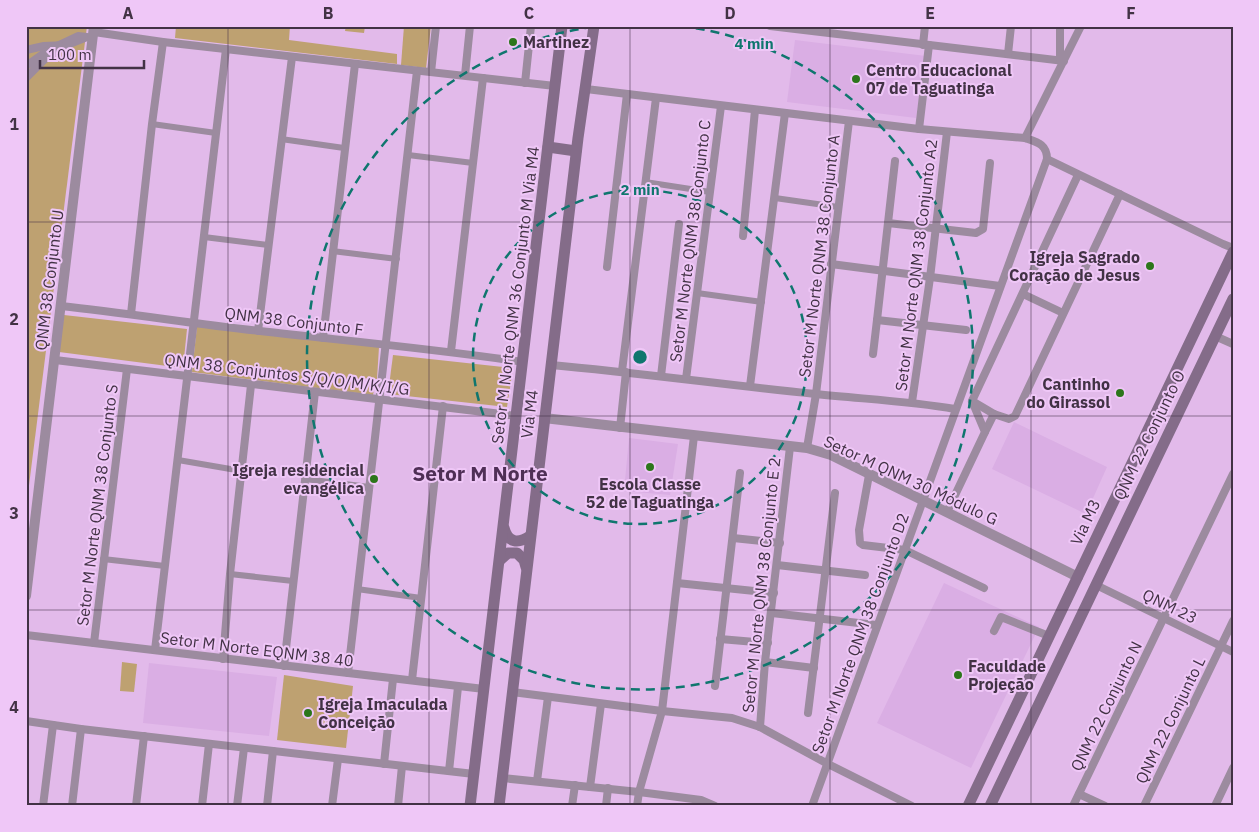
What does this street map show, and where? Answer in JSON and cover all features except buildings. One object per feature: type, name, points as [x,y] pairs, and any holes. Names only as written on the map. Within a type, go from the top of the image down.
[{"type":"main road","name":"Setor M Norte QNM 36 Conjunto M Via M4","points":[[470,806],[524,362],[562,26]]},
{"type":"main road","name":"Via M4","points":[[499,806],[576,151],[594,26]]},
{"type":"main road","points":[[548,147],[576,151]]},
{"type":"main road","name":"Via M3","points":[[968,806],[1233,252]]},
{"type":"main road","name":"QNM 22 Conjunto O","points":[[990,806],[1233,299]]},
{"type":"main road","points":[[1181,405],[1172,408],[1167,400],[1182,369],[1187,348]]},
{"type":"main road","points":[[1103,569],[1111,542],[1126,508],[1122,501],[1118,500],[1112,503]]},
{"type":"main road","points":[[504,526],[508,538],[513,541],[519,542],[530,536]]},
{"type":"main road","points":[[500,560],[508,554],[517,553],[524,560],[526,568]]},
{"type":"main road","points":[[1059,661],[1048,663],[1046,656],[1061,622],[1068,597]]},
{"type":"main road","points":[[986,806],[1004,765],[1000,757],[991,758]]},
{"type":"street","points":[[430,72],[436,26]]},
{"type":"street","points":[[465,75],[470,26]]},
{"type":"street","points":[[525,83],[531,26]]},
{"type":"street","points":[[770,26],[1062,61]]},
{"type":"street","points":[[859,36],[860,26]]},
{"type":"street","points":[[919,129],[926,45],[925,26]]},
{"type":"street","points":[[1008,54],[1011,26]]},
{"type":"street","points":[[1060,26],[1062,61]]},
{"type":"street","points":[[1025,138],[1081,26]]},
{"type":"street","points":[[94,29],[163,42],[555,86]]},
{"type":"street","name":"QNM 38 Conjunto U","points":[[26,596],[94,29]]},
{"type":"street","points":[[131,314],[163,42]]},
{"type":"street","points":[[26,50],[59,45]]},
{"type":"street","points":[[26,66],[59,45]]},
{"type":"street","points":[[26,78],[53,54],[59,45]]},
{"type":"street","points":[[154,650],[195,323],[226,49]]},
{"type":"street","points":[[258,331],[292,56]]},
{"type":"street","points":[[323,338],[355,64]]},
{"type":"street","points":[[348,673],[397,259],[417,71]]},
{"type":"street","points":[[451,351],[483,78]]},
{"type":"street","points":[[586,89],[919,129],[1025,138],[1044,147],[1047,152],[1047,159],[1233,248]]},
{"type":"street","points":[[607,267],[627,94]]},
{"type":"street","points":[[620,428],[624,371],[656,98]]},
{"type":"street","name":"Setor M Norte QNM 38 Conjunto C","points":[[686,380],[721,106]]},
{"type":"street","points":[[743,236],[755,110]]},
{"type":"street","points":[[750,386],[785,113]]},
{"type":"street","name":"Setor M Norte QNM 38 Conjunto A","points":[[807,448],[816,394],[849,121]]},
{"type":"street","points":[[152,124],[216,133]]},
{"type":"street","name":"Setor M Norte QNM 38 Conjunto A2","points":[[912,402],[924,325],[947,132]]},
{"type":"street","points":[[281,139],[344,148]]},
{"type":"street","points":[[408,155],[473,163]]},
{"type":"street","name":"Setor M Norte QNM 38 Conjunto D2","points":[[812,806],[876,625],[1047,159]]},
{"type":"street","points":[[873,354],[895,161]]},
{"type":"street","points":[[888,223],[976,233],[983,229],[990,162]]},
{"type":"street","points":[[985,432],[972,401],[1078,175]]},
{"type":"street","points":[[645,182],[710,192]]},
{"type":"street","points":[[972,401],[994,414],[1008,419],[1015,416],[1120,194]]},
{"type":"street","points":[[775,198],[838,207]]},
{"type":"street","points":[[661,376],[679,224]]},
{"type":"street","points":[[204,237],[268,245]]},
{"type":"street","points":[[332,251],[397,259]]},
{"type":"street","points":[[831,264],[1000,286]]},
{"type":"street","points":[[698,293],[762,302]]},
{"type":"street","points":[[1023,294],[1063,313]]},
{"type":"street","name":"QNM 38 Conjunto F","points":[[62,306],[258,331],[451,351],[524,362]]},
{"type":"street","points":[[877,320],[966,330]]},
{"type":"street","points":[[1215,336],[1233,344]]},
{"type":"street","name":"QNM 38 Conjuntos S/Q/O/M/K/I/G","points":[[55,360],[516,416]]},
{"type":"street","points":[[551,365],[624,371],[686,380],[816,394],[912,402],[955,409]]},
{"type":"street","name":"Setor M Norte QNM 38 Conjunto S","points":[[94,643],[127,370]]},
{"type":"street","points":[[223,659],[230,574],[251,384]]},
{"type":"street","points":[[284,666],[315,392]]},
{"type":"street","points":[[412,680],[443,406]]},
{"type":"street","points":[[947,512],[994,414]]},
{"type":"street","name":"Setor M QNM 30 Módulo G","points":[[544,418],[807,448],[831,456],[1078,577]]},
{"type":"street","points":[[637,806],[639,792],[662,712],[694,436]]},
{"type":"street","name":"Setor M Norte QNM 38 Conjunto E 2","points":[[760,727],[765,662],[790,447]]},
{"type":"street","points":[[178,460],[242,471]]},
{"type":"street","points":[[715,686],[740,473]]},
{"type":"street","name":"QNM 22 Conjunto N","points":[[1073,806],[1233,474]]},
{"type":"street","points":[[868,475],[860,530],[860,543],[862,545],[905,550],[984,588]]},
{"type":"street","points":[[305,479],[369,487]]},
{"type":"street","points":[[808,713],[835,493]]},
{"type":"street","points":[[733,538],[780,543]]},
{"type":"street","points":[[104,559],[165,566]]},
{"type":"street","points":[[777,565],[865,575]]},
{"type":"street","points":[[230,574],[293,581]]},
{"type":"street","points":[[678,583],[774,593]]},
{"type":"street","name":"QNM 23","points":[[1096,585],[1233,652]]},
{"type":"street","points":[[357,589],[421,598]]},
{"type":"street","points":[[772,613],[876,625]]},
{"type":"street","points":[[994,631],[1001,617],[1049,636]]},
{"type":"street","name":"QNM 22 Conjunto L","points":[[1144,806],[1233,621]]},
{"type":"street","name":"Setor M Norte EQNM 38 40","points":[[26,635],[484,689]]},
{"type":"street","points":[[720,639],[768,643]]},
{"type":"street","points":[[765,662],[814,668]]},
{"type":"street","points":[[384,764],[393,679]]},
{"type":"street","points":[[449,771],[458,687]]},
{"type":"street","points":[[512,692],[662,712],[732,718],[760,727],[912,806]]},
{"type":"street","points":[[537,781],[548,697]]},
{"type":"street","points":[[590,787],[601,704]]},
{"type":"street","points":[[26,721],[338,760],[474,774]]},
{"type":"street","points":[[43,806],[53,725]]},
{"type":"street","points":[[72,806],[81,729]]},
{"type":"street","points":[[136,806],[144,736]]},
{"type":"street","points":[[202,806],[210,744]]},
{"type":"street","points":[[237,806],[244,748]]},
{"type":"street","points":[[267,806],[274,751]]},
{"type":"street","points":[[332,806],[338,760]]},
{"type":"street","points":[[398,806],[402,766]]},
{"type":"street","points":[[1215,806],[1233,768]]},
{"type":"street","points":[[502,778],[608,788],[701,800],[715,806]]},
{"type":"street","points":[[572,806],[575,785]]},
{"type":"street","points":[[606,806],[608,788]]},
{"type":"street","points":[[1079,794],[1106,806]]},
{"type":"shaded area","points":[[26,26],[87,26],[26,509]]},
{"type":"shaded area","points":[[176,26],[290,26],[289,40],[397,54],[397,64],[175,38]]},
{"type":"shaded area","points":[[346,26],[365,26],[364,33],[345,31]]},
{"type":"shaded area","points":[[404,26],[431,26],[426,68],[401,65]]},
{"type":"shaded area","name":"Centro Educacional 07 de Taguatinga","points":[[795,40],[926,56],[916,118],[787,102]]},
{"type":"shaded area","points":[[64,315],[187,329],[183,368],[59,352]]},
{"type":"shaded area","points":[[197,326],[379,347],[377,379],[359,378],[359,384],[375,384],[373,395],[192,372]]},
{"type":"shaded area","points":[[393,355],[513,368],[507,407],[388,394]]},
{"type":"shaded area","points":[[1014,422],[1107,467],[1086,514],[992,469]]},
{"type":"shaded area","name":"Escola Classe 52 de Taguatinga","points":[[629,438],[678,444],[670,495],[624,491]]},
{"type":"shaded area","name":"Faculdade Projeção","points":[[944,583],[1039,627],[971,768],[877,723]]},
{"type":"shaded area","points":[[122,662],[137,664],[134,692],[120,691]]},
{"type":"shaded area","points":[[149,663],[277,677],[269,736],[143,723]]},
{"type":"shaded area","points":[[284,675],[353,686],[346,748],[277,740]]},
{"type":"place","name":"Martinez","points":[[513,42]]},
{"type":"place","name":"Centro Educacional 07 de Taguatinga","points":[[856,79]]},
{"type":"place","name":"Igreja Sagrado Coração de Jesus","points":[[1150,266]]},
{"type":"place","name":"Cantinho do Girassol","points":[[1120,393]]},
{"type":"place","name":"Escola Classe 52 de Taguatinga","points":[[650,467]]},
{"type":"place","name":"Igreja residencial evangélica","points":[[374,479]]},
{"type":"place","name":"Faculdade Projeção","points":[[958,675]]},
{"type":"place","name":"Igreja Imaculada Conceição","points":[[308,713]]},
{"type":"district","name":"Setor M Norte","points":[[480,474]]}]
